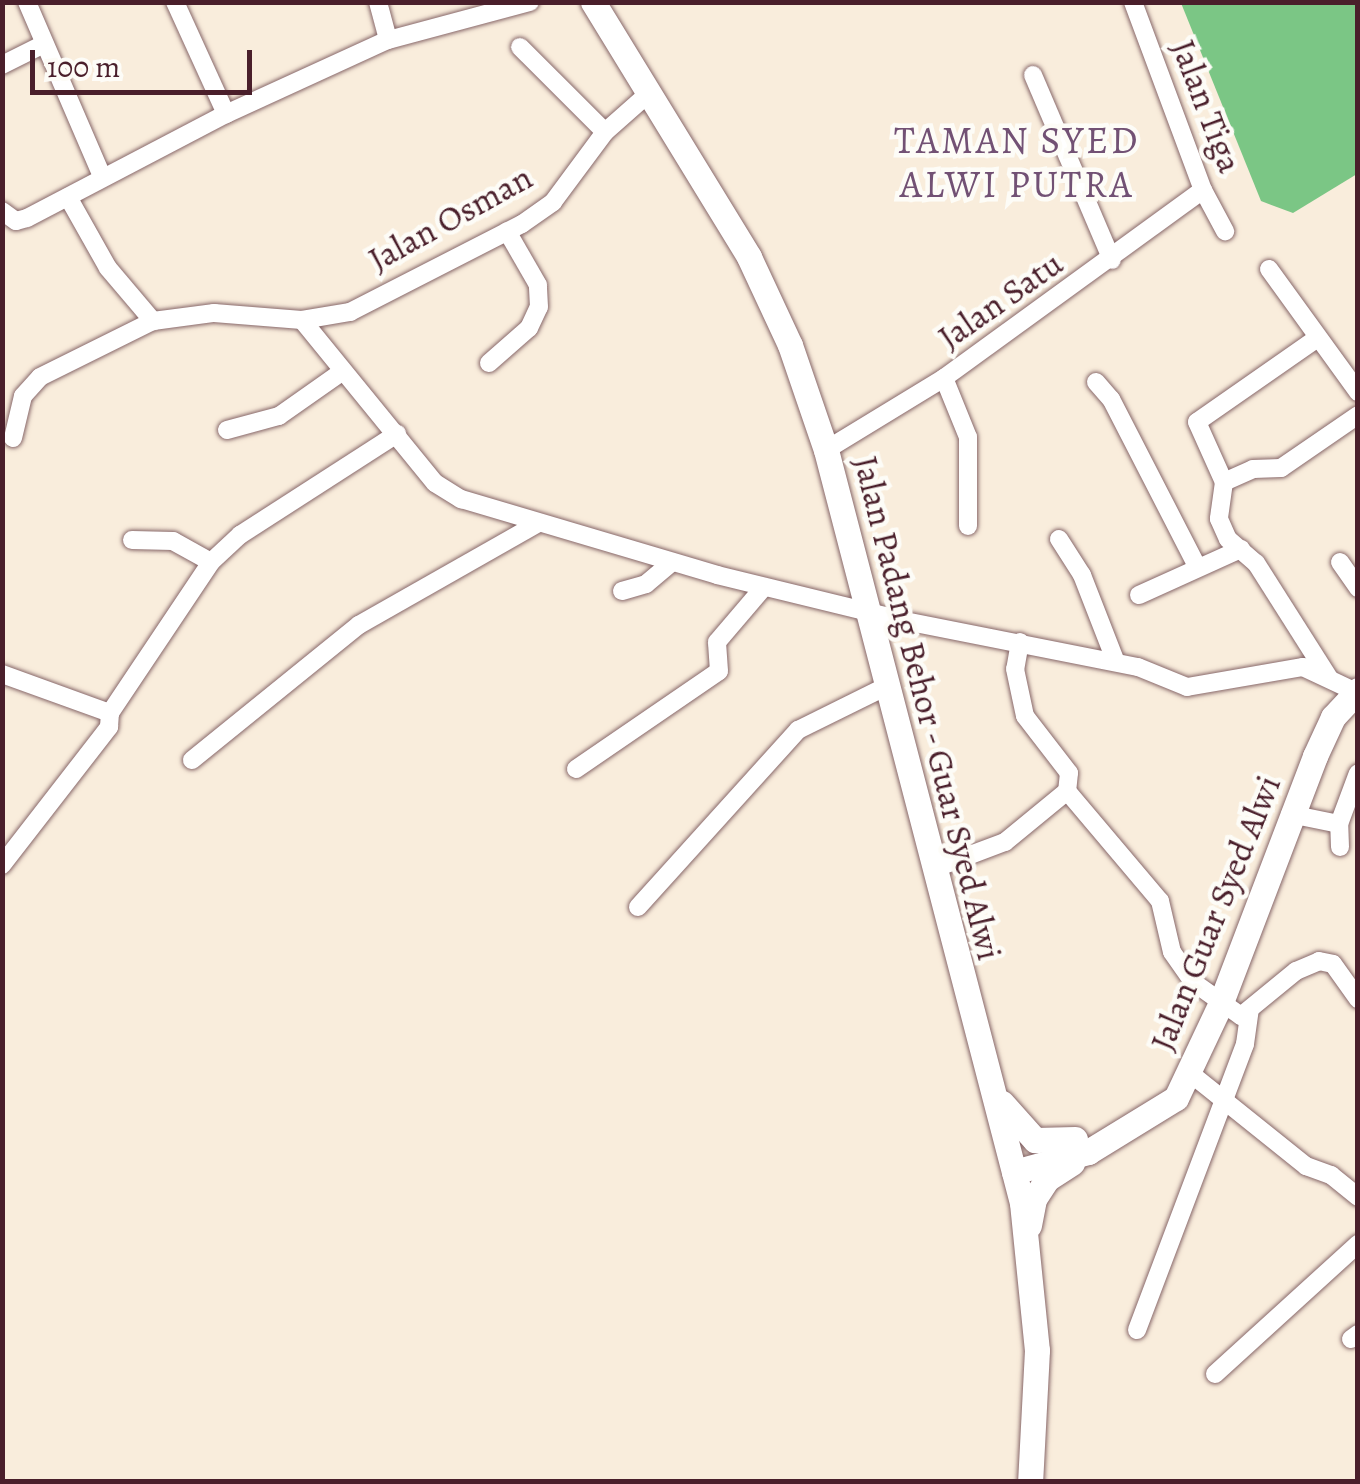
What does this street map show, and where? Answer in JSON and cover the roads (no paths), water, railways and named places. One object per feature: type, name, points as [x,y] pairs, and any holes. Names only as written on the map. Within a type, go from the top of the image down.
[{"type":"main road","name":"Jalan Padang Behor - Guar Syed Alwi","points":[[593,2],[749,257],[790,345],[826,450],[1012,1165],[1027,1241],[1037,1350],[1030,1482]]},
{"type":"main road","name":"Jalan Guar Syed Alwi","points":[[1012,1165],[1112,1140],[1158,1114],[1190,1073],[1220,1005],[1290,814],[1333,717],[1356,691]]},
{"type":"main road","points":[[992,1086],[1016,1125],[1035,1140],[1082,1146]]},
{"type":"main road","points":[[1027,1241],[1034,1198],[1046,1179],[1082,1146]]},
{"type":"street","points":[[27,2],[102,176]]},
{"type":"street","points":[[175,2],[226,114]]},
{"type":"street","points":[[378,2],[388,40]]},
{"type":"street","name":"Jalan Tiga","points":[[1133,2],[1203,190],[1225,231]]},
{"type":"street","points":[[2,211],[16,221],[226,114],[388,40],[523,3]]},
{"type":"street","points":[[2,65],[44,44]]},
{"type":"street","points":[[520,48],[606,132]]},
{"type":"street","points":[[1033,75],[1112,260]]},
{"type":"street","name":"Jalan Osman","points":[[153,320],[214,313],[302,320],[350,312],[507,231],[553,202],[606,132],[648,94]]},
{"type":"street","name":"Jalan Satu","points":[[826,450],[944,378],[1112,260],[1203,190]]},
{"type":"street","points":[[14,438],[23,396],[40,377],[153,320],[108,268],[68,197]]},
{"type":"street","points":[[489,362],[529,328],[540,307],[538,285],[507,231]]},
{"type":"street","points":[[1269,270],[1316,340],[1358,392]]},
{"type":"street","points":[[302,320],[435,484],[537,524],[869,613],[1116,662],[1187,688],[1303,668],[1356,691]]},
{"type":"street","points":[[1316,340],[1203,413],[1197,422],[1224,482],[1219,519],[1330,678]]},
{"type":"street","points":[[228,430],[278,416],[343,371]]},
{"type":"street","points":[[944,378],[968,437],[968,526]]},
{"type":"street","points":[[1096,382],[1111,398],[1197,566]]},
{"type":"street","points":[[1224,482],[1252,469],[1281,468],[1358,415]]},
{"type":"street","points":[[2,865],[109,727],[110,713],[211,562],[240,534],[397,434]]},
{"type":"street","points":[[192,760],[359,626],[537,524]]},
{"type":"street","points":[[1059,539],[1082,575],[1116,662]]},
{"type":"street","points":[[132,540],[173,541],[211,562]]},
{"type":"street","points":[[1139,595],[1241,549]]},
{"type":"street","points":[[622,592],[646,584],[672,562]]},
{"type":"street","points":[[1340,562],[1358,588]]},
{"type":"street","points":[[576,769],[719,670],[717,642],[764,587]]},
{"type":"street","points":[[933,869],[1004,842],[1067,791],[1069,773],[1026,716],[1015,670],[1020,642]]},
{"type":"street","points":[[2,674],[110,713]]},
{"type":"street","points":[[638,907],[798,730],[887,686]]},
{"type":"street","points":[[1340,846],[1339,824],[1358,773]]},
{"type":"street","points":[[1067,791],[1150,885],[1178,963],[1220,1005],[1234,1015],[1250,1010],[1296,971],[1319,961],[1332,964],[1358,1000]]},
{"type":"street","points":[[1290,814],[1339,824]]},
{"type":"street","points":[[1137,1330],[1235,1069],[1250,1010]]},
{"type":"street","points":[[1190,1073],[1225,1094],[1306,1166],[1358,1197]]},
{"type":"street","points":[[1215,1374],[1358,1244]]},
{"type":"district","name":"TAMAN SYED ALWI PUTRA","points":[[1017,163]]}]
